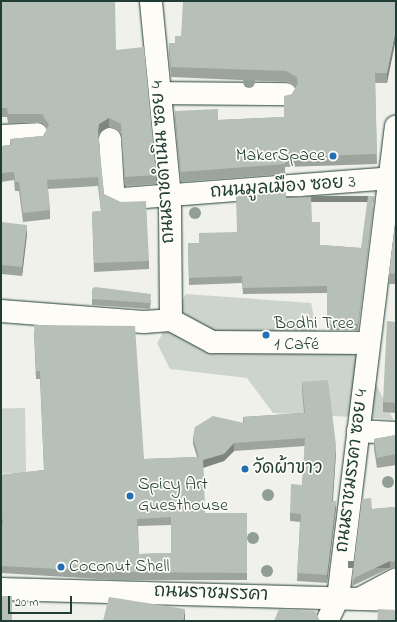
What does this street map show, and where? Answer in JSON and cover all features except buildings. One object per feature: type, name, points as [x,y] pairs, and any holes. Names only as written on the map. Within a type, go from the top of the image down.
[{"type":"street","name":"ถนนราชดำเนิน ซอย 4","points":[[151,1],[170,196],[171,320]]},
{"type":"street","points":[[160,93],[286,94]]},
{"type":"street","name":"ถนนราชมรรคา ซอย 4","points":[[327,621],[338,598],[369,343],[392,179],[396,127]]},
{"type":"street","points":[[1,136],[37,134]]},
{"type":"street","name":"ถนนมูลเมือง ซอย 3","points":[[110,139],[114,196],[170,196],[392,179]]},
{"type":"street","points":[[1,311],[144,322],[171,320],[212,342],[369,343]]},
{"type":"street","points":[[358,431],[396,433]]},
{"type":"street","points":[[361,598],[396,579]]},
{"type":"street","name":"ถนนราชมรรคา","points":[[1,589],[396,600]]},
{"type":"shaded area","points":[[186,294],[311,303],[319,341],[364,359],[393,419],[273,413],[247,378],[170,369],[157,343]]},
{"type":"shaded area","points":[[1,408],[25,408],[26,473],[2,473]]},
{"type":"place","name":"MakerSpace","points":[[333,156]]},
{"type":"place","name":"Bodhi Tree 1 Café","points":[[266,335]]},
{"type":"place","name":"วัดผ้าขาว","points":[[245,469]]},
{"type":"place","name":"Spicy Art Guesthouse","points":[[130,496]]},
{"type":"place","name":"Coconut Shell","points":[[61,567]]}]
